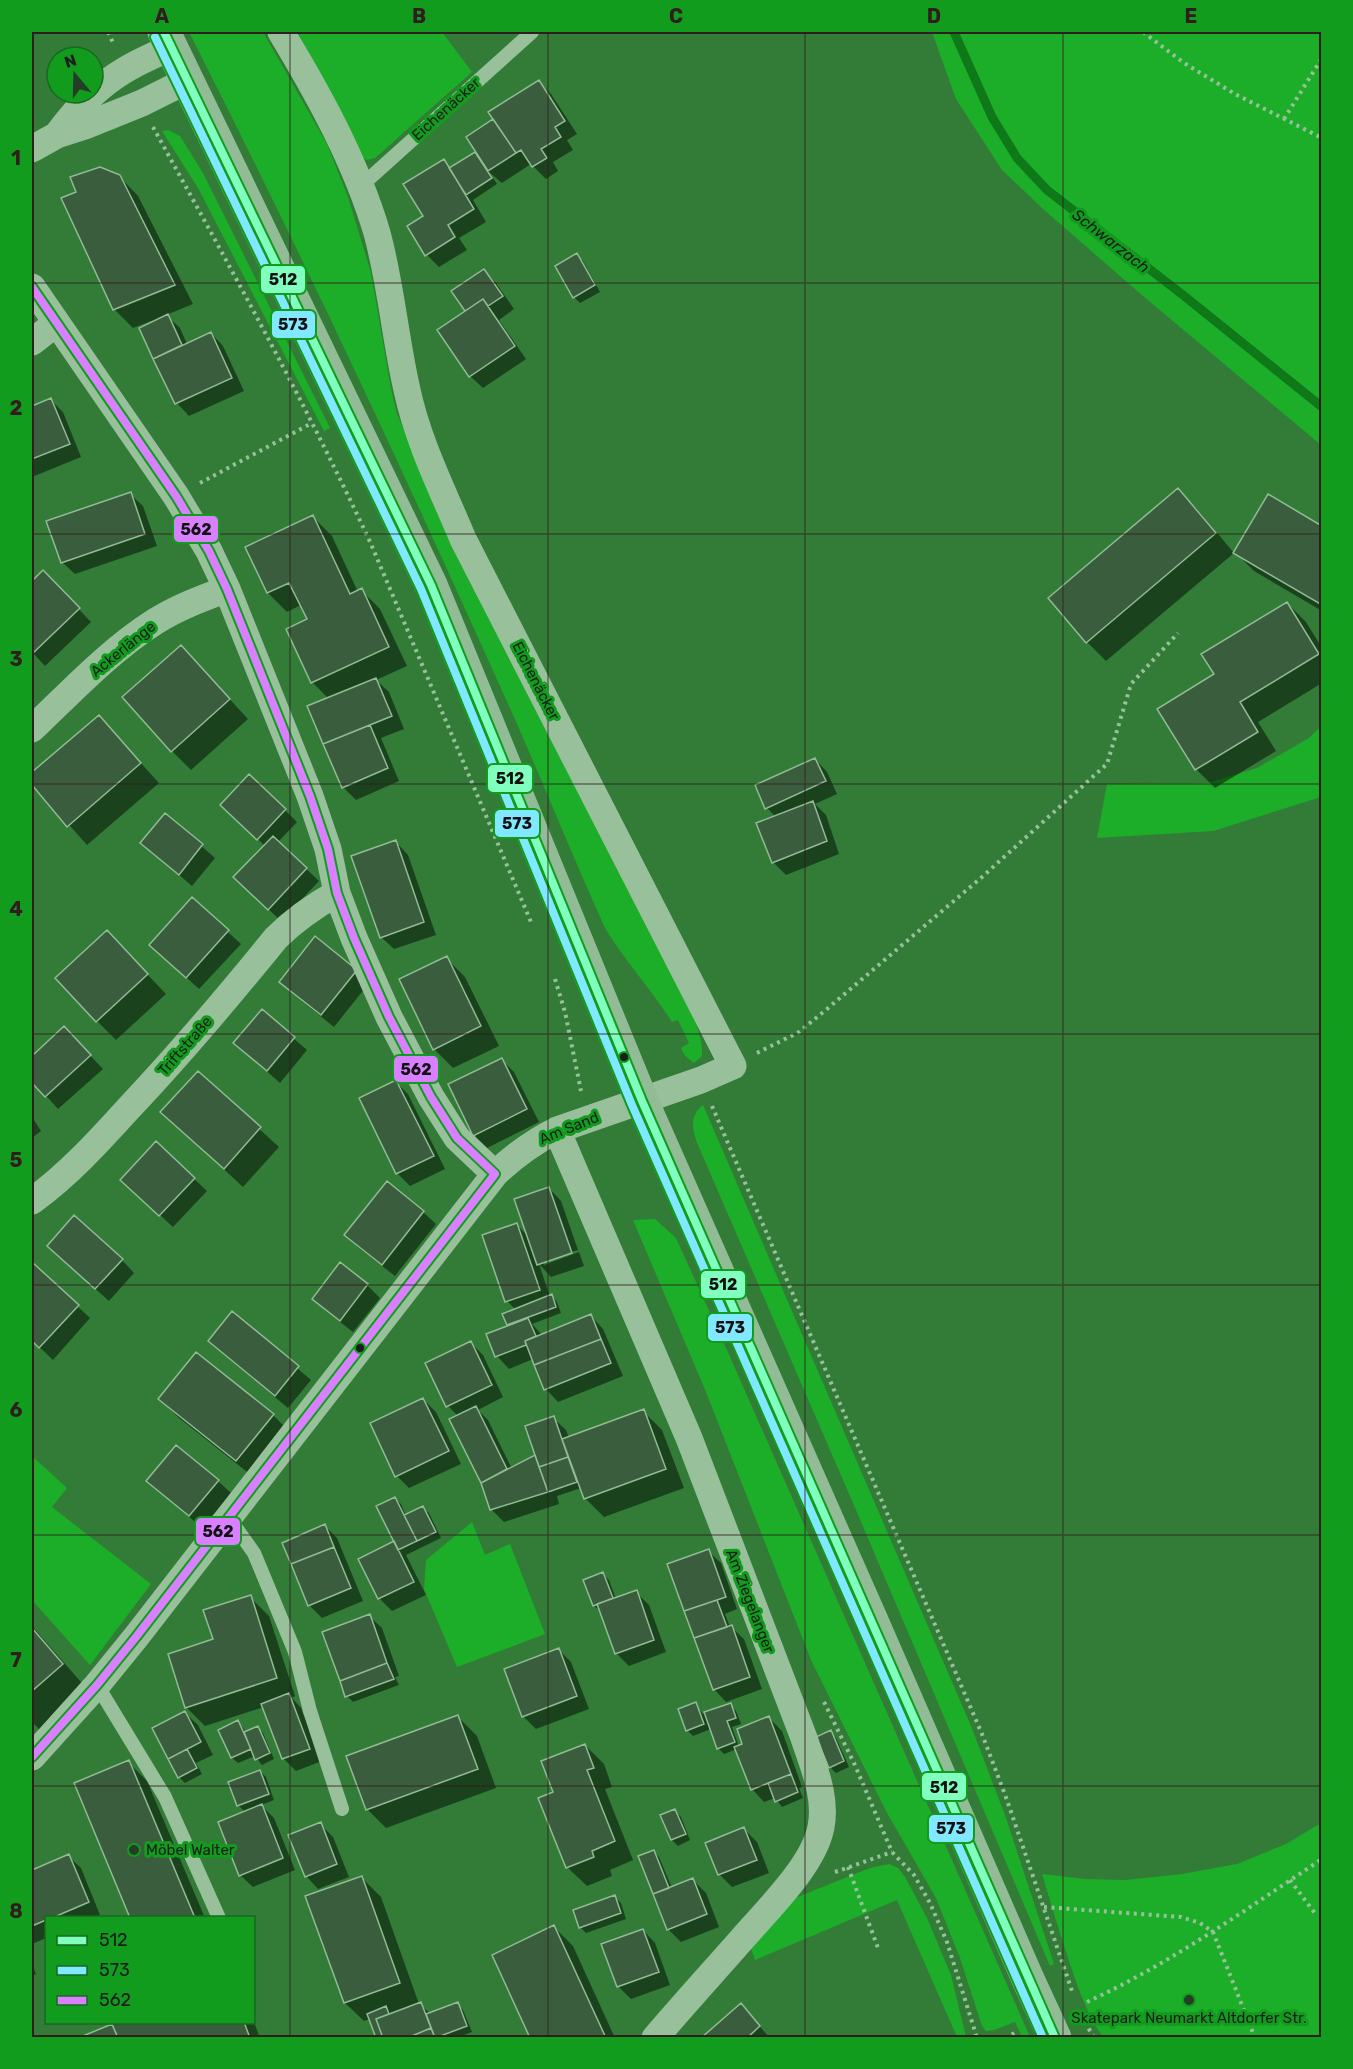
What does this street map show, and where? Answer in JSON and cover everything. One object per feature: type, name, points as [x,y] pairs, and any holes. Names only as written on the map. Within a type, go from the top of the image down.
[{"type":"main road","points":[[168,39],[431,585],[642,1101],[1055,2037]]},
{"type":"street","name":"Eichenäcker","points":[[281,32],[322,102],[361,186],[377,234],[387,278],[407,391],[431,463],[464,539],[733,1066]]},
{"type":"street","points":[[57,135],[72,115],[109,81],[168,39]]},
{"type":"street","points":[[32,149],[57,135],[118,113],[188,80]]},
{"type":"street","points":[[32,286],[55,324],[176,496],[208,552],[227,589],[310,796],[328,849],[337,893],[389,1017],[431,1097],[457,1138],[495,1174]]},
{"type":"street","points":[[32,342],[55,324]]},
{"type":"street","name":"Ackerlänge","points":[[32,729],[128,640],[156,620],[183,606],[227,589]]},
{"type":"street","name":"Triftstraße","points":[[32,1201],[90,1151],[160,1075],[287,927],[309,909],[337,893]]},
{"type":"street","points":[[642,1101],[733,1066]]},
{"type":"street","name":"Am Sand","points":[[32,1757],[97,1685],[495,1174],[519,1153],[557,1130],[642,1101]]},
{"type":"street","name":"Am Ziegelanger","points":[[557,1130],[689,1438],[804,1738],[820,1786],[823,1805],[819,1835],[807,1860],[786,1888],[655,2037]]},
{"type":"lane","name":"Eichenäcker","points":[[361,186],[532,32]]},
{"type":"lane","points":[[229,1518],[254,1553],[295,1652],[310,1711],[342,1809]]},
{"type":"lane","points":[[97,1685],[165,1797],[219,1916]]},
{"type":"path","points":[[108,32],[117,49]]},
{"type":"path","points":[[1143,32],[1184,63],[1235,94],[1322,138]]},
{"type":"path","points":[[1284,119],[1322,58]]},
{"type":"path","points":[[152,124],[222,249],[330,456],[371,544],[534,928]]},
{"type":"path","points":[[176,496],[312,423]]},
{"type":"path","points":[[733,1066],[799,1032],[982,877],[1107,764],[1131,684],[1178,633]]},
{"type":"path","points":[[553,972],[565,1012],[586,1120]]},
{"type":"path","points":[[701,1080],[982,1734],[1077,2004]]},
{"type":"path","points":[[820,1694],[854,1763],[892,1852],[914,1875],[930,1903],[954,1961],[977,2037]]},
{"type":"path","points":[[786,1888],[892,1852]]},
{"type":"path","points":[[1087,2002],[1153,1969],[1322,1859]]},
{"type":"path","points":[[848,1867],[878,1948]]},
{"type":"path","points":[[1290,1880],[1317,1916]]},
{"type":"path","points":[[1044,1907],[1181,1917],[1200,1923],[1213,1932],[1255,2037]]},
{"type":"path","points":[[1082,2014],[1094,2037]]},
{"type":"path","points":[[1005,2037],[1017,2032]]},
{"type":"green space","points":[[189,32],[263,32],[327,144],[348,197],[371,273],[397,414],[685,997],[701,1041],[702,1056],[694,1063],[685,1056],[681,1048],[689,1043],[678,1020],[672,1022],[605,928],[517,724],[390,445],[271,196]]},
{"type":"green space","points":[[304,32],[442,32],[472,72],[375,158],[367,160],[359,156],[318,69],[299,35]]},
{"type":"green space","points":[[932,32],[1321,32],[1321,445],[1143,296],[1002,170],[956,99]]},
{"type":"green space","points":[[168,130],[180,136],[203,173],[330,428],[324,431],[198,188],[162,131]]},
{"type":"green space","points":[[1321,726],[1321,797],[1213,831],[1097,838],[1107,784],[1208,783],[1257,768],[1309,738]]},
{"type":"green space","points":[[703,1105],[971,1726],[1006,1818],[1054,1964],[1050,1966],[698,1145],[693,1124],[695,1114]]},
{"type":"green space","points":[[655,1219],[676,1238],[1030,2037],[1022,2037],[1015,2022],[986,2031],[982,2026],[960,1958],[936,1898],[886,1811],[811,1660],[706,1392],[633,1220]]},
{"type":"green space","points":[[32,1456],[67,1488],[52,1507],[151,1584],[90,1665],[32,1600]]},
{"type":"green space","points":[[472,1522],[485,1555],[510,1544],[545,1634],[457,1667],[424,1589],[426,1560]]},
{"type":"green space","points":[[1321,1823],[1321,2037],[1103,2037],[1092,2020],[1080,1993],[1042,1874],[1084,1879],[1125,1880],[1182,1874],[1237,1864],[1286,1844]]},
{"type":"green space","points":[[889,1864],[898,1868],[905,1877],[927,1918],[951,1975],[966,2037],[957,2037],[897,1900],[755,1960],[749,1943],[785,1902],[870,1868]]},
{"type":"building","points":[[539,80],[565,121],[555,127],[561,137],[541,149],[547,158],[532,167],[521,150],[516,153],[488,112]]},
{"type":"building","points":[[493,119],[516,153],[488,171],[466,137]]},
{"type":"building","points":[[475,152],[492,178],[466,195],[449,168]]},
{"type":"building","points":[[444,159],[474,209],[448,225],[455,237],[425,256],[407,226],[423,216],[403,184]]},
{"type":"building","points":[[100,167],[120,175],[175,285],[113,310],[61,198],[76,192],[70,177]]},
{"type":"building","points":[[577,253],[595,285],[573,298],[555,266]]},
{"type":"building","points":[[484,269],[503,296],[488,306],[483,299],[465,311],[451,291]]},
{"type":"building","points":[[483,299],[515,346],[469,377],[437,330]]},
{"type":"building","points":[[168,314],[182,345],[153,359],[139,328]]},
{"type":"building","points":[[211,332],[232,378],[175,404],[153,359]]},
{"type":"building","points":[[51,398],[70,444],[32,459],[32,406]]},
{"type":"building","points":[[1178,488],[1216,533],[1086,643],[1048,598]]},
{"type":"building","points":[[131,492],[145,534],[61,563],[46,521]]},
{"type":"building","points":[[1268,494],[1322,526],[1322,605],[1233,553]]},
{"type":"building","points":[[313,515],[350,594],[362,588],[389,647],[311,683],[286,629],[307,619],[289,583],[267,593],[245,547]]},
{"type":"building","points":[[43,570],[80,608],[32,654],[32,581]]},
{"type":"building","points":[[1287,602],[1319,654],[1240,702],[1258,732],[1195,770],[1157,709],[1214,674],[1201,654]]},
{"type":"building","points":[[181,645],[230,699],[171,752],[122,697]]},
{"type":"building","points":[[376,678],[392,716],[323,744],[307,706]]},
{"type":"building","points":[[99,715],[141,763],[67,827],[32,785],[32,772]]},
{"type":"building","points":[[370,725],[388,768],[342,788],[323,744]]},
{"type":"building","points":[[815,758],[826,781],[765,809],[755,785]]},
{"type":"building","points":[[249,774],[286,809],[257,840],[220,805]]},
{"type":"building","points":[[813,801],[827,841],[772,863],[756,823]]},
{"type":"building","points":[[165,813],[203,844],[179,875],[140,843]]},
{"type":"building","points":[[273,836],[307,868],[268,910],[233,877]]},
{"type":"building","points":[[396,840],[424,922],[380,938],[351,856]]},
{"type":"building","points":[[192,897],[229,930],[186,978],[149,945]]},
{"type":"building","points":[[107,930],[148,974],[96,1022],[55,978]]},
{"type":"building","points":[[315,936],[357,970],[321,1015],[279,982]]},
{"type":"building","points":[[447,956],[481,1026],[433,1050],[399,979]]},
{"type":"building","points":[[262,1009],[295,1037],[267,1071],[233,1043]]},
{"type":"building","points":[[64,1026],[91,1055],[45,1097],[32,1083],[32,1056]]},
{"type":"building","points":[[502,1058],[527,1109],[473,1136],[448,1084]]},
{"type":"building","points":[[198,1071],[261,1127],[224,1169],[160,1112]]},
{"type":"building","points":[[396,1080],[434,1156],[396,1174],[359,1098]]},
{"type":"building","points":[[156,1141],[195,1178],[159,1216],[120,1180]]},
{"type":"building","points":[[387,1181],[424,1211],[382,1265],[344,1235]]},
{"type":"building","points":[[549,1187],[572,1253],[537,1265],[514,1199]]},
{"type":"building","points":[[74,1215],[123,1259],[95,1289],[47,1246]]},
{"type":"building","points":[[517,1223],[540,1290],[505,1302],[482,1235]]},
{"type":"building","points":[[32,1262],[79,1305],[39,1348],[32,1341]]},
{"type":"building","points":[[340,1262],[368,1284],[340,1321],[312,1299]]},
{"type":"building","points":[[552,1294],[556,1307],[507,1325],[502,1314]]},
{"type":"building","points":[[232,1311],[299,1366],[275,1396],[208,1341]]},
{"type":"building","points":[[591,1314],[601,1339],[534,1365],[525,1341]]},
{"type":"building","points":[[528,1318],[536,1336],[525,1341],[526,1345],[495,1357],[486,1334]]},
{"type":"building","points":[[601,1339],[611,1363],[544,1390],[534,1365]]},
{"type":"building","points":[[471,1341],[492,1385],[446,1407],[425,1363]]},
{"type":"building","points":[[196,1352],[274,1414],[236,1461],[158,1399]]},
{"type":"building","points":[[423,1398],[449,1451],[395,1477],[370,1423]]},
{"type":"building","points":[[476,1406],[507,1469],[481,1483],[449,1419]]},
{"type":"building","points":[[644,1409],[666,1469],[584,1499],[562,1439]]},
{"type":"building","points":[[554,1416],[568,1457],[539,1467],[525,1426]]},
{"type":"building","points":[[176,1445],[219,1480],[189,1516],[146,1481]]},
{"type":"building","points":[[535,1455],[548,1492],[490,1510],[481,1483]]},
{"type":"building","points":[[568,1457],[577,1482],[548,1492],[539,1467]]},
{"type":"building","points":[[395,1497],[417,1541],[398,1550],[376,1506]]},
{"type":"building","points":[[423,1506],[436,1532],[417,1541],[404,1515]]},
{"type":"building","points":[[325,1524],[334,1547],[291,1564],[282,1543]]},
{"type":"building","points":[[394,1541],[414,1582],[378,1599],[358,1559]]},
{"type":"building","points":[[334,1547],[351,1588],[308,1606],[291,1564]]},
{"type":"building","points":[[709,1549],[726,1597],[684,1611],[667,1564]]},
{"type":"building","points":[[603,1572],[613,1598],[593,1606],[583,1580]]},
{"type":"building","points":[[637,1590],[654,1640],[615,1654],[597,1604]]},
{"type":"building","points":[[251,1595],[277,1678],[185,1708],[168,1654],[213,1639],[203,1610]]},
{"type":"building","points":[[717,1600],[727,1627],[694,1638],[684,1611]]},
{"type":"building","points":[[370,1614],[387,1663],[340,1681],[322,1632]]},
{"type":"building","points":[[732,1625],[750,1677],[713,1690],[694,1638]]},
{"type":"building","points":[[32,1628],[63,1664],[32,1691]]},
{"type":"building","points":[[559,1648],[577,1696],[522,1717],[504,1669]]},
{"type":"building","points":[[387,1663],[394,1679],[345,1697],[340,1681]]},
{"type":"building","points":[[289,1693],[310,1749],[282,1759],[261,1704]]},
{"type":"building","points":[[696,1702],[704,1724],[686,1731],[678,1709]]},
{"type":"building","points":[[731,1703],[736,1718],[727,1721],[735,1742],[717,1749],[704,1712]]},
{"type":"building","points":[[185,1711],[201,1742],[168,1759],[152,1728]]},
{"type":"building","points":[[458,1715],[478,1769],[366,1810],[346,1756]]},
{"type":"building","points":[[769,1716],[791,1774],[751,1790],[734,1747],[742,1744],[737,1729]]},
{"type":"building","points":[[238,1720],[251,1749],[231,1758],[218,1730]]},
{"type":"building","points":[[258,1726],[270,1753],[255,1760],[244,1732]]},
{"type":"building","points":[[831,1730],[844,1761],[829,1768],[816,1737]]},
{"type":"building","points":[[585,1744],[594,1768],[587,1770],[615,1841],[592,1851],[594,1857],[566,1868],[538,1798],[553,1792],[541,1761]]},
{"type":"building","points":[[187,1749],[197,1768],[178,1778],[168,1759]]},
{"type":"building","name":"Möbel Walter","points":[[129,1760],[194,1916],[129,1916],[74,1783]]},
{"type":"building","points":[[260,1770],[269,1794],[237,1806],[228,1782]]},
{"type":"building","points":[[791,1774],[798,1792],[775,1802],[768,1783]]},
{"type":"building","points":[[262,1804],[283,1858],[239,1876],[218,1822]]},
{"type":"building","points":[[675,1809],[686,1834],[671,1840],[660,1815]]},
{"type":"building","points":[[321,1822],[337,1864],[305,1877],[288,1835]]},
{"type":"building","points":[[744,1827],[757,1860],[718,1875],[705,1843]]},
{"type":"building","points":[[654,1850],[669,1888],[653,1894],[638,1856]]},
{"type":"building","points":[[69,1854],[89,1902],[57,1916],[45,1916],[45,1920],[32,1926],[32,1870]]},
{"type":"building","points":[[362,1876],[400,1983],[344,2003],[305,1896]]},
{"type":"building","points":[[693,1878],[707,1914],[667,1930],[653,1894]]},
{"type":"building","points":[[615,1895],[621,1913],[579,1928],[573,1910]]},
{"type":"building","points":[[554,1925],[606,2038],[530,2038],[492,1955]]},
{"type":"building","points":[[643,1929],[659,1972],[617,1987],[601,1944]]},
{"type":"building","points":[[421,2002],[431,2028],[407,2038],[383,2038],[376,2019]]},
{"type":"building","points":[[458,2002],[467,2026],[435,2038],[426,2014]]},
{"type":"building","points":[[741,2003],[760,2026],[747,2038],[701,2038]]},
{"type":"building","points":[[386,2006],[389,2014],[376,2019],[383,2038],[376,2038],[367,2014]]},
{"type":"building","points":[[112,2024],[245,2024],[250,2038],[118,2038]]},
{"type":"building","points":[[112,2024],[118,2038],[78,2038]]},
{"type":"building","points":[[431,2028],[435,2038],[407,2038]]},
{"type":"waterway","name":"Schwarzach","points":[[954,32],[992,117],[1017,158],[1047,190],[1183,295],[1322,407]]},
{"type":"transit line","name":"512","points":[[164,32],[431,585],[642,1101],[1055,2038]]},
{"type":"transit line","name":"573","points":[[155,37],[421,589],[632,1105],[1043,2038]]},
{"type":"transit line","name":"562","points":[[32,287],[176,496],[209,551],[227,589],[310,796],[328,849],[337,893],[389,1017],[431,1097],[457,1138],[495,1174],[136,1637],[97,1685],[32,1757]]},
{"type":"place","name":"Möbel Walter","points":[[134,1850]]},
{"type":"place","name":"Skatepark Neumarkt Altdorfer Str.","points":[[1189,2000]]}]
